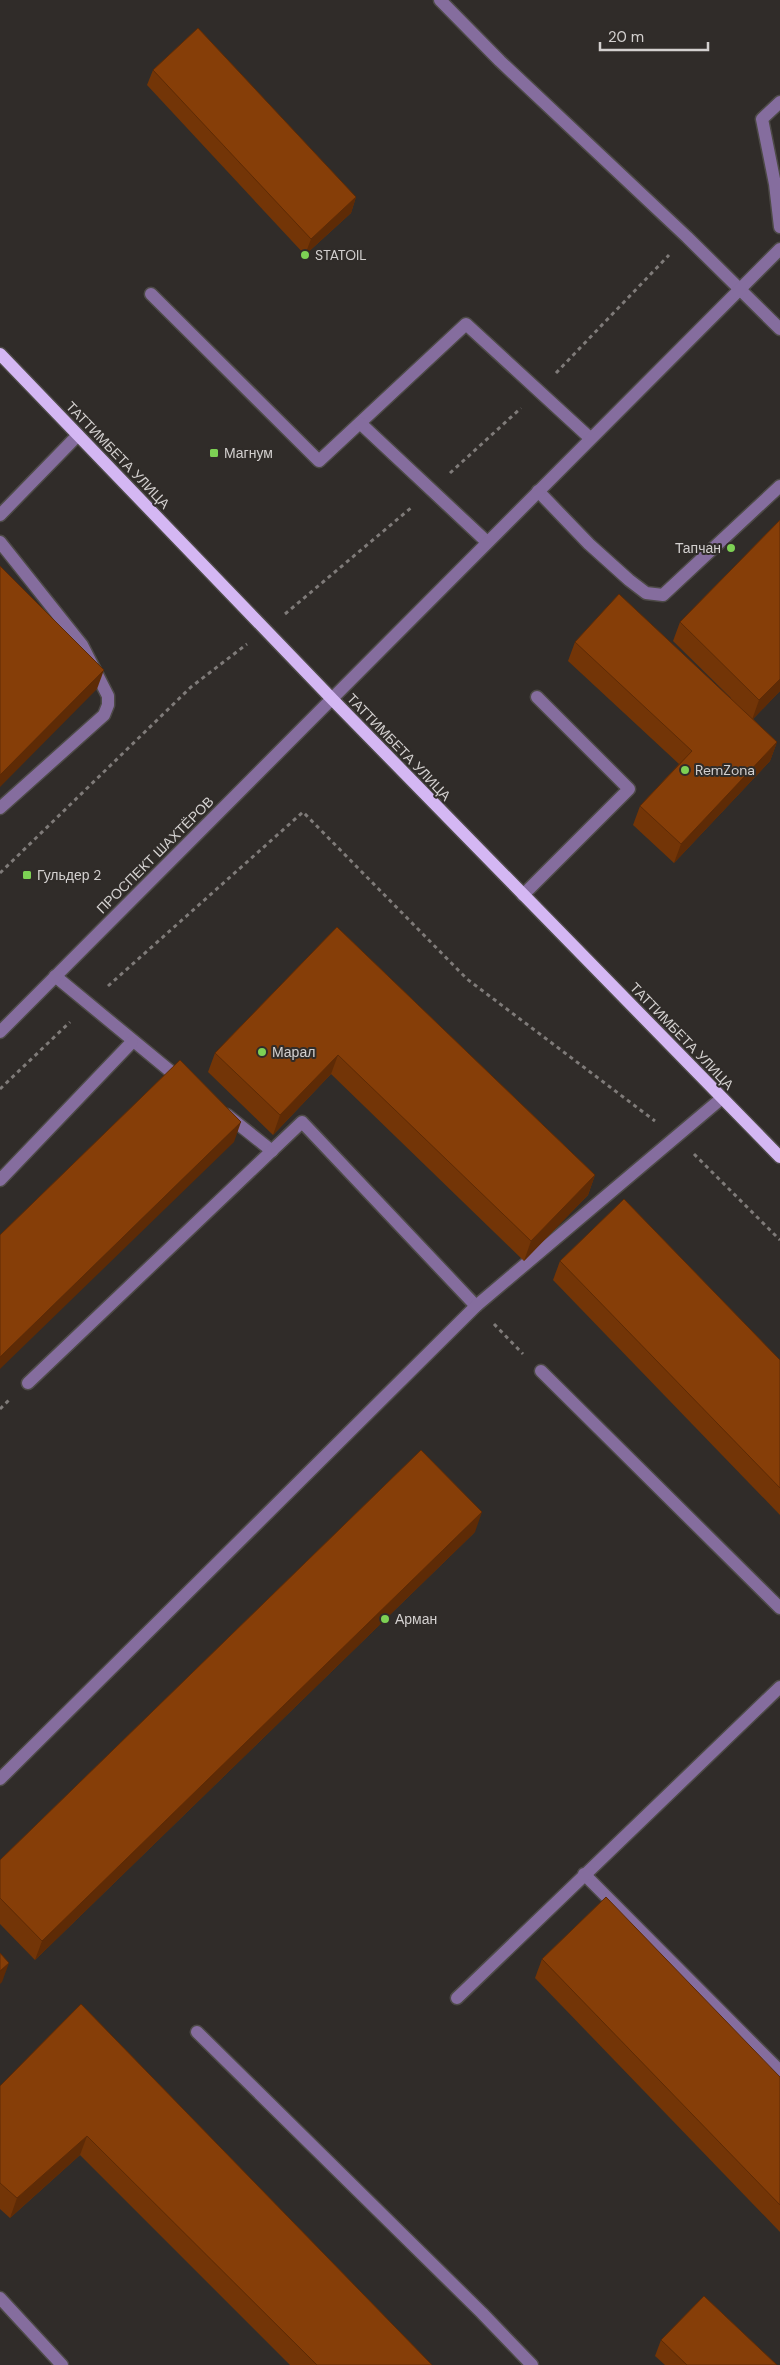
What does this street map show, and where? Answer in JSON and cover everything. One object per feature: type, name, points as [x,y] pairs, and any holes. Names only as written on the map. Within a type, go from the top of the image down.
[{"type":"main road","name":"ТАТТИМБЕТА УЛИЦА","points":[[0,354],[332,700],[780,1158]]},
{"type":"street","points":[[440,0],[500,61],[687,237],[780,329]]},
{"type":"street","points":[[780,102],[762,119],[775,184],[780,227]]},
{"type":"street","name":"ПРОСПЕКТ ШАХТЁРОВ","points":[[0,1032],[780,249]]},
{"type":"street","points":[[151,294],[319,461],[466,324],[590,438]]},
{"type":"street","points":[[360,423],[487,542]]},
{"type":"street","points":[[0,515],[78,435]]},
{"type":"street","points":[[538,491],[589,544],[629,580],[646,593],[663,595],[780,486]]},
{"type":"street","points":[[0,542],[82,645],[108,696],[108,705],[104,715],[0,808]]},
{"type":"street","points":[[523,895],[629,789],[537,696]]},
{"type":"street","points":[[54,976],[132,1042],[194,1090]]},
{"type":"street","points":[[0,1180],[132,1042]]},
{"type":"street","points":[[0,1779],[476,1306],[722,1098]]},
{"type":"street","points":[[218,1108],[272,1151]]},
{"type":"street","points":[[28,1383],[302,1122],[476,1306]]},
{"type":"street","points":[[541,1371],[780,1608]]},
{"type":"street","points":[[457,1998],[780,1687]]},
{"type":"street","points":[[584,1874],[780,2071]]},
{"type":"street","points":[[196,2032],[482,2313],[532,2365]]},
{"type":"street","points":[[0,2298],[62,2365]]},
{"type":"path","points":[[0,873],[191,687],[265,630],[431,490],[539,391],[687,237]]},
{"type":"path","points":[[0,1089],[88,1005],[303,812],[467,979],[676,1137],[780,1240]]},
{"type":"path","points":[[476,1306],[541,1371]]},
{"type":"building","points":[[198,28],[356,197],[311,239],[153,70]]},
{"type":"building","points":[[780,520],[780,679],[759,700],[680,622]]},
{"type":"building","points":[[0,566],[104,670],[0,775]]},
{"type":"building","points":[[619,594],[777,742],[681,844],[640,806],[692,751],[575,642]]},
{"type":"building","points":[[337,927],[595,1175],[531,1241],[338,1055],[280,1115],[215,1053]]},
{"type":"building","points":[[180,1060],[241,1122],[0,1357],[0,1235]]},
{"type":"building","points":[[624,1199],[780,1360],[780,1488],[560,1261]]},
{"type":"building","points":[[421,1450],[482,1512],[42,1941],[0,1898],[0,1860]]},
{"type":"building","points":[[606,1897],[780,2077],[780,2205],[542,1959]]},
{"type":"building","points":[[0,1953],[9,1963],[0,1971]]},
{"type":"building","points":[[81,2004],[432,2365],[317,2365],[87,2136],[17,2198],[0,2183],[0,2086]]},
{"type":"building","points":[[704,2296],[777,2365],[687,2365],[661,2340]]},
{"type":"place","name":"STATOIL","points":[[305,255]]},
{"type":"place","name":"Магнум","points":[[214,453]]},
{"type":"place","name":"Тапчан","points":[[731,548]]},
{"type":"place","name":"RemZona","points":[[685,770]]},
{"type":"place","name":"Гульдер 2","points":[[27,875]]},
{"type":"place","name":"Марал","points":[[262,1052]]},
{"type":"place","name":"Арман","points":[[385,1619]]}]
